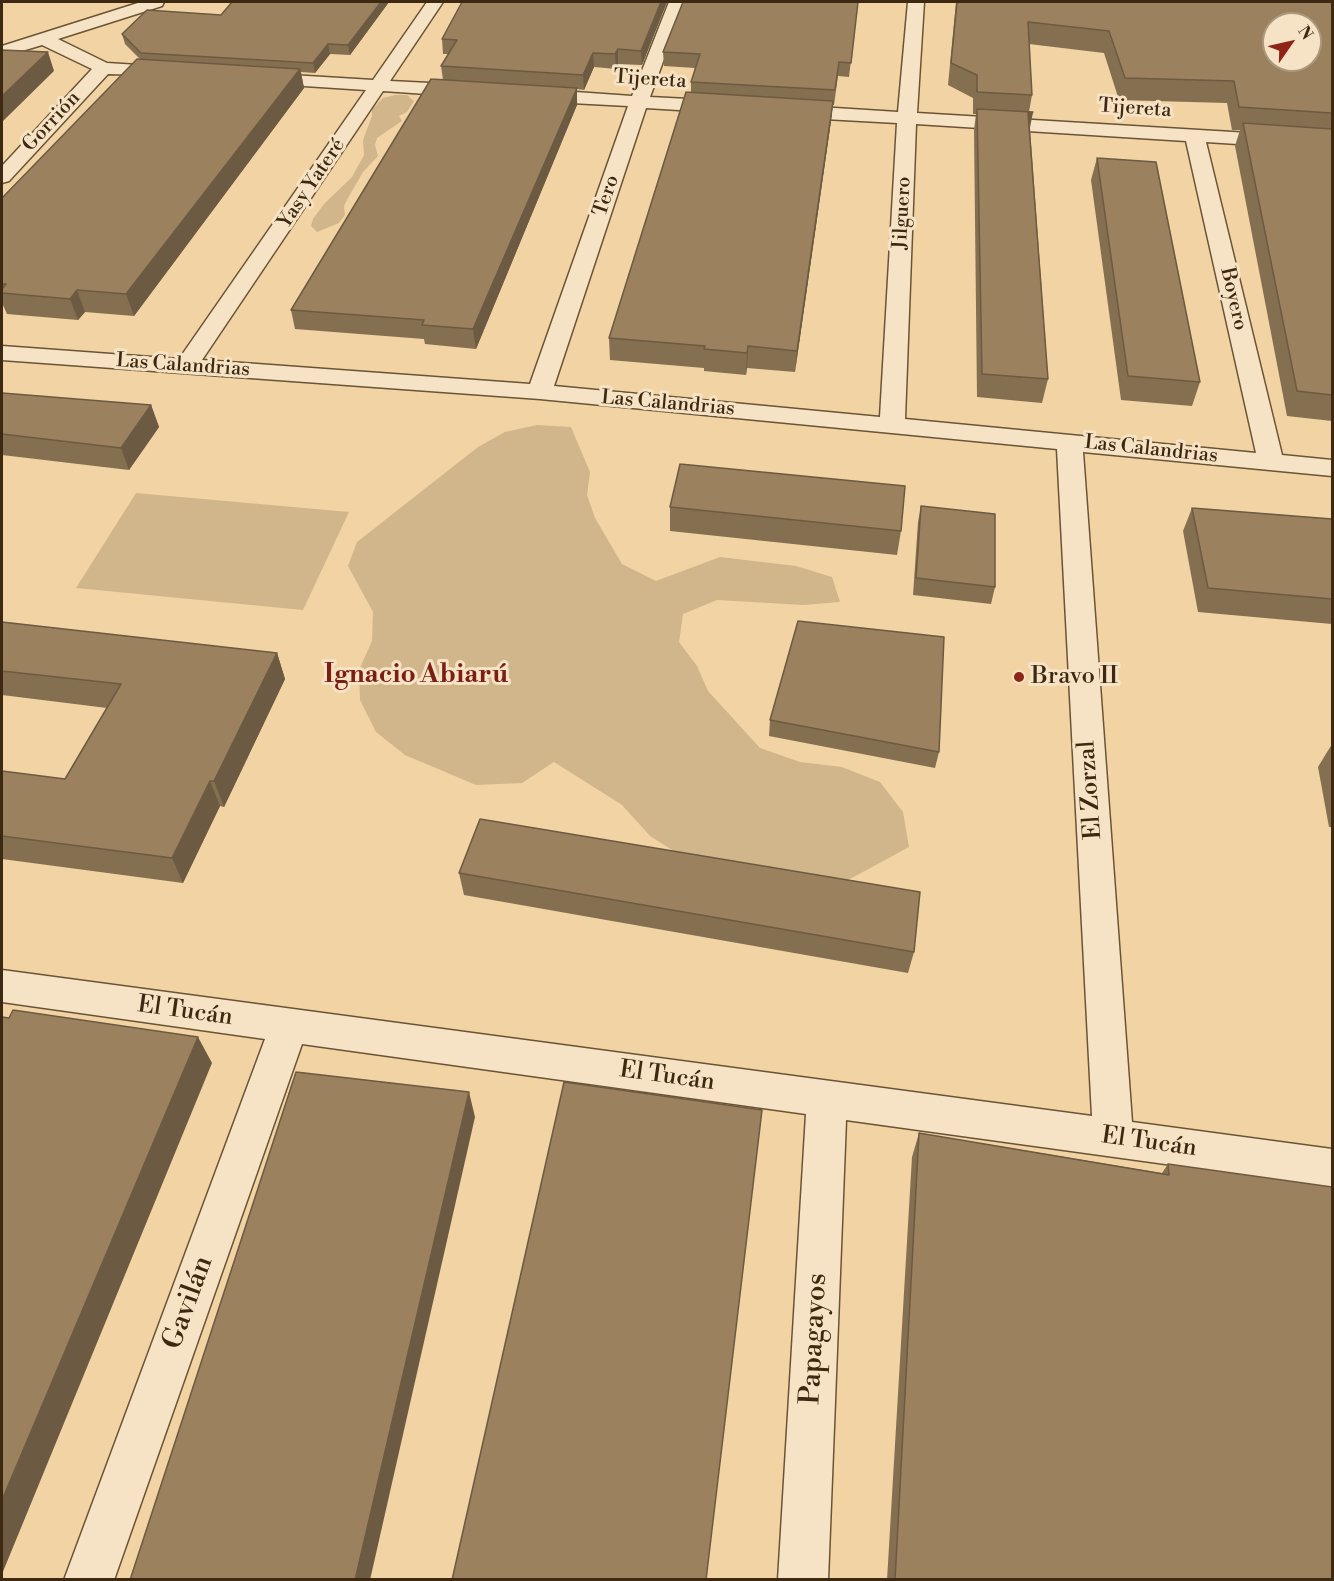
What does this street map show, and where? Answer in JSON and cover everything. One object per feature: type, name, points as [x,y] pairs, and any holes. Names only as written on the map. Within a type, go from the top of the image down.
[{"type":"street","points":[[2,52],[156,2]]},
{"type":"street","name":"Yasy Yateré","points":[[188,365],[435,2]]},
{"type":"street","name":"Tero","points":[[540,392],[639,101],[677,2]]},
{"type":"street","name":"Jilguero","points":[[892,425],[916,2]]},
{"type":"street","points":[[44,39],[103,68]]},
{"type":"street","points":[[2,60],[24,62]]},
{"type":"street","points":[[58,64],[183,73]]},
{"type":"street","name":"Gorrión","points":[[2,177],[103,68]]},
{"type":"street","points":[[241,77],[485,92]]},
{"type":"street","name":"Tijereta","points":[[520,94],[744,108]]},
{"type":"street","name":"Tijereta","points":[[767,109],[1332,144]]},
{"type":"street","name":"Boyero","points":[[1195,136],[1271,462]]},
{"type":"street","name":"Las Calandrias","points":[[2,353],[540,392],[1332,468]]},
{"type":"street","name":"El Zorzal","points":[[1070,442],[1113,1138]]},
{"type":"street","name":"El Tucán","points":[[2,986],[1332,1168]]},
{"type":"street","name":"Gavilán","points":[[89,1580],[289,1026]]},
{"type":"street","name":"Papagayos","points":[[803,1580],[827,1099]]},
{"type":"shaded area","points":[[407,95],[414,101],[407,112],[399,116],[402,121],[377,138],[375,145],[378,156],[363,172],[348,198],[344,206],[345,215],[339,223],[317,232],[311,226],[313,219],[324,204],[352,177],[364,155],[363,140],[372,116],[372,109],[383,98]]},
{"type":"shaded area","points":[[537,425],[571,427],[590,472],[587,495],[595,518],[622,564],[656,581],[720,557],[796,566],[832,577],[840,602],[803,605],[717,600],[683,614],[679,642],[697,666],[708,691],[760,748],[800,762],[842,767],[880,782],[903,812],[909,847],[837,886],[691,862],[650,836],[622,805],[554,762],[522,783],[476,785],[405,755],[376,732],[360,700],[359,670],[372,641],[373,612],[348,566],[357,542],[478,447],[505,432]]},
{"type":"shaded area","points":[[136,493],[349,512],[303,610],[76,588]]},
{"type":"building","points":[[232,2],[381,2],[348,45],[328,44],[313,63],[141,53],[122,34],[147,10],[221,15]]},
{"type":"building","points":[[462,2],[661,2],[641,51],[618,49],[615,54],[593,53],[583,75],[441,66],[457,40],[442,39]]},
{"type":"building","points":[[683,2],[858,2],[851,63],[839,62],[835,90],[691,82],[700,54],[663,52]]},
{"type":"building","points":[[957,2],[1332,2],[1332,113],[1239,107],[1234,81],[1125,78],[1109,31],[1028,22],[1032,95],[977,92],[977,75],[951,63]]},
{"type":"building","points":[[2,50],[48,52],[2,96]]},
{"type":"building","points":[[137,59],[300,69],[126,294],[77,290],[70,299],[2,293],[6,284],[2,284],[2,198]]},
{"type":"building","points":[[431,79],[577,88],[473,329],[422,325],[424,320],[291,310]]},
{"type":"building","points":[[686,92],[833,101],[797,351],[748,346],[747,353],[704,349],[705,346],[609,338]]},
{"type":"building","points":[[977,109],[1033,112],[1028,113],[1048,379],[982,374]]},
{"type":"building","points":[[1243,123],[1332,129],[1332,395],[1297,391]]},
{"type":"building","points":[[1097,158],[1156,162],[1200,382],[1128,376]]},
{"type":"building","points":[[2,393],[151,405],[121,448],[2,434]]},
{"type":"building","points":[[680,464],[905,486],[901,531],[670,507]]},
{"type":"building","points":[[921,506],[995,514],[995,587],[916,578]]},
{"type":"building","points":[[1192,508],[1332,519],[1332,599],[1208,588]]},
{"type":"building","points":[[798,621],[944,637],[939,752],[770,720]]},
{"type":"building","points":[[2,622],[277,653],[214,781],[210,781],[172,858],[2,836],[2,771],[65,779],[121,684],[2,671]]},
{"type":"building","points":[[480,819],[920,892],[914,952],[459,873]]},
{"type":"building","points":[[13,1010],[198,1037],[2,1500],[2,1017],[9,1018]]},
{"type":"building","points":[[296,1072],[469,1092],[355,1580],[130,1580]]},
{"type":"building","points":[[564,1082],[762,1110],[706,1580],[452,1580]]},
{"type":"building","points":[[919,1133],[1169,1175],[1168,1164],[1332,1187],[1332,1580],[895,1580]]},
{"type":"place","name":"Bravo II","points":[[1019,677]]},
{"type":"district","name":"Ignacio Abiarú","points":[[416,676]]}]
